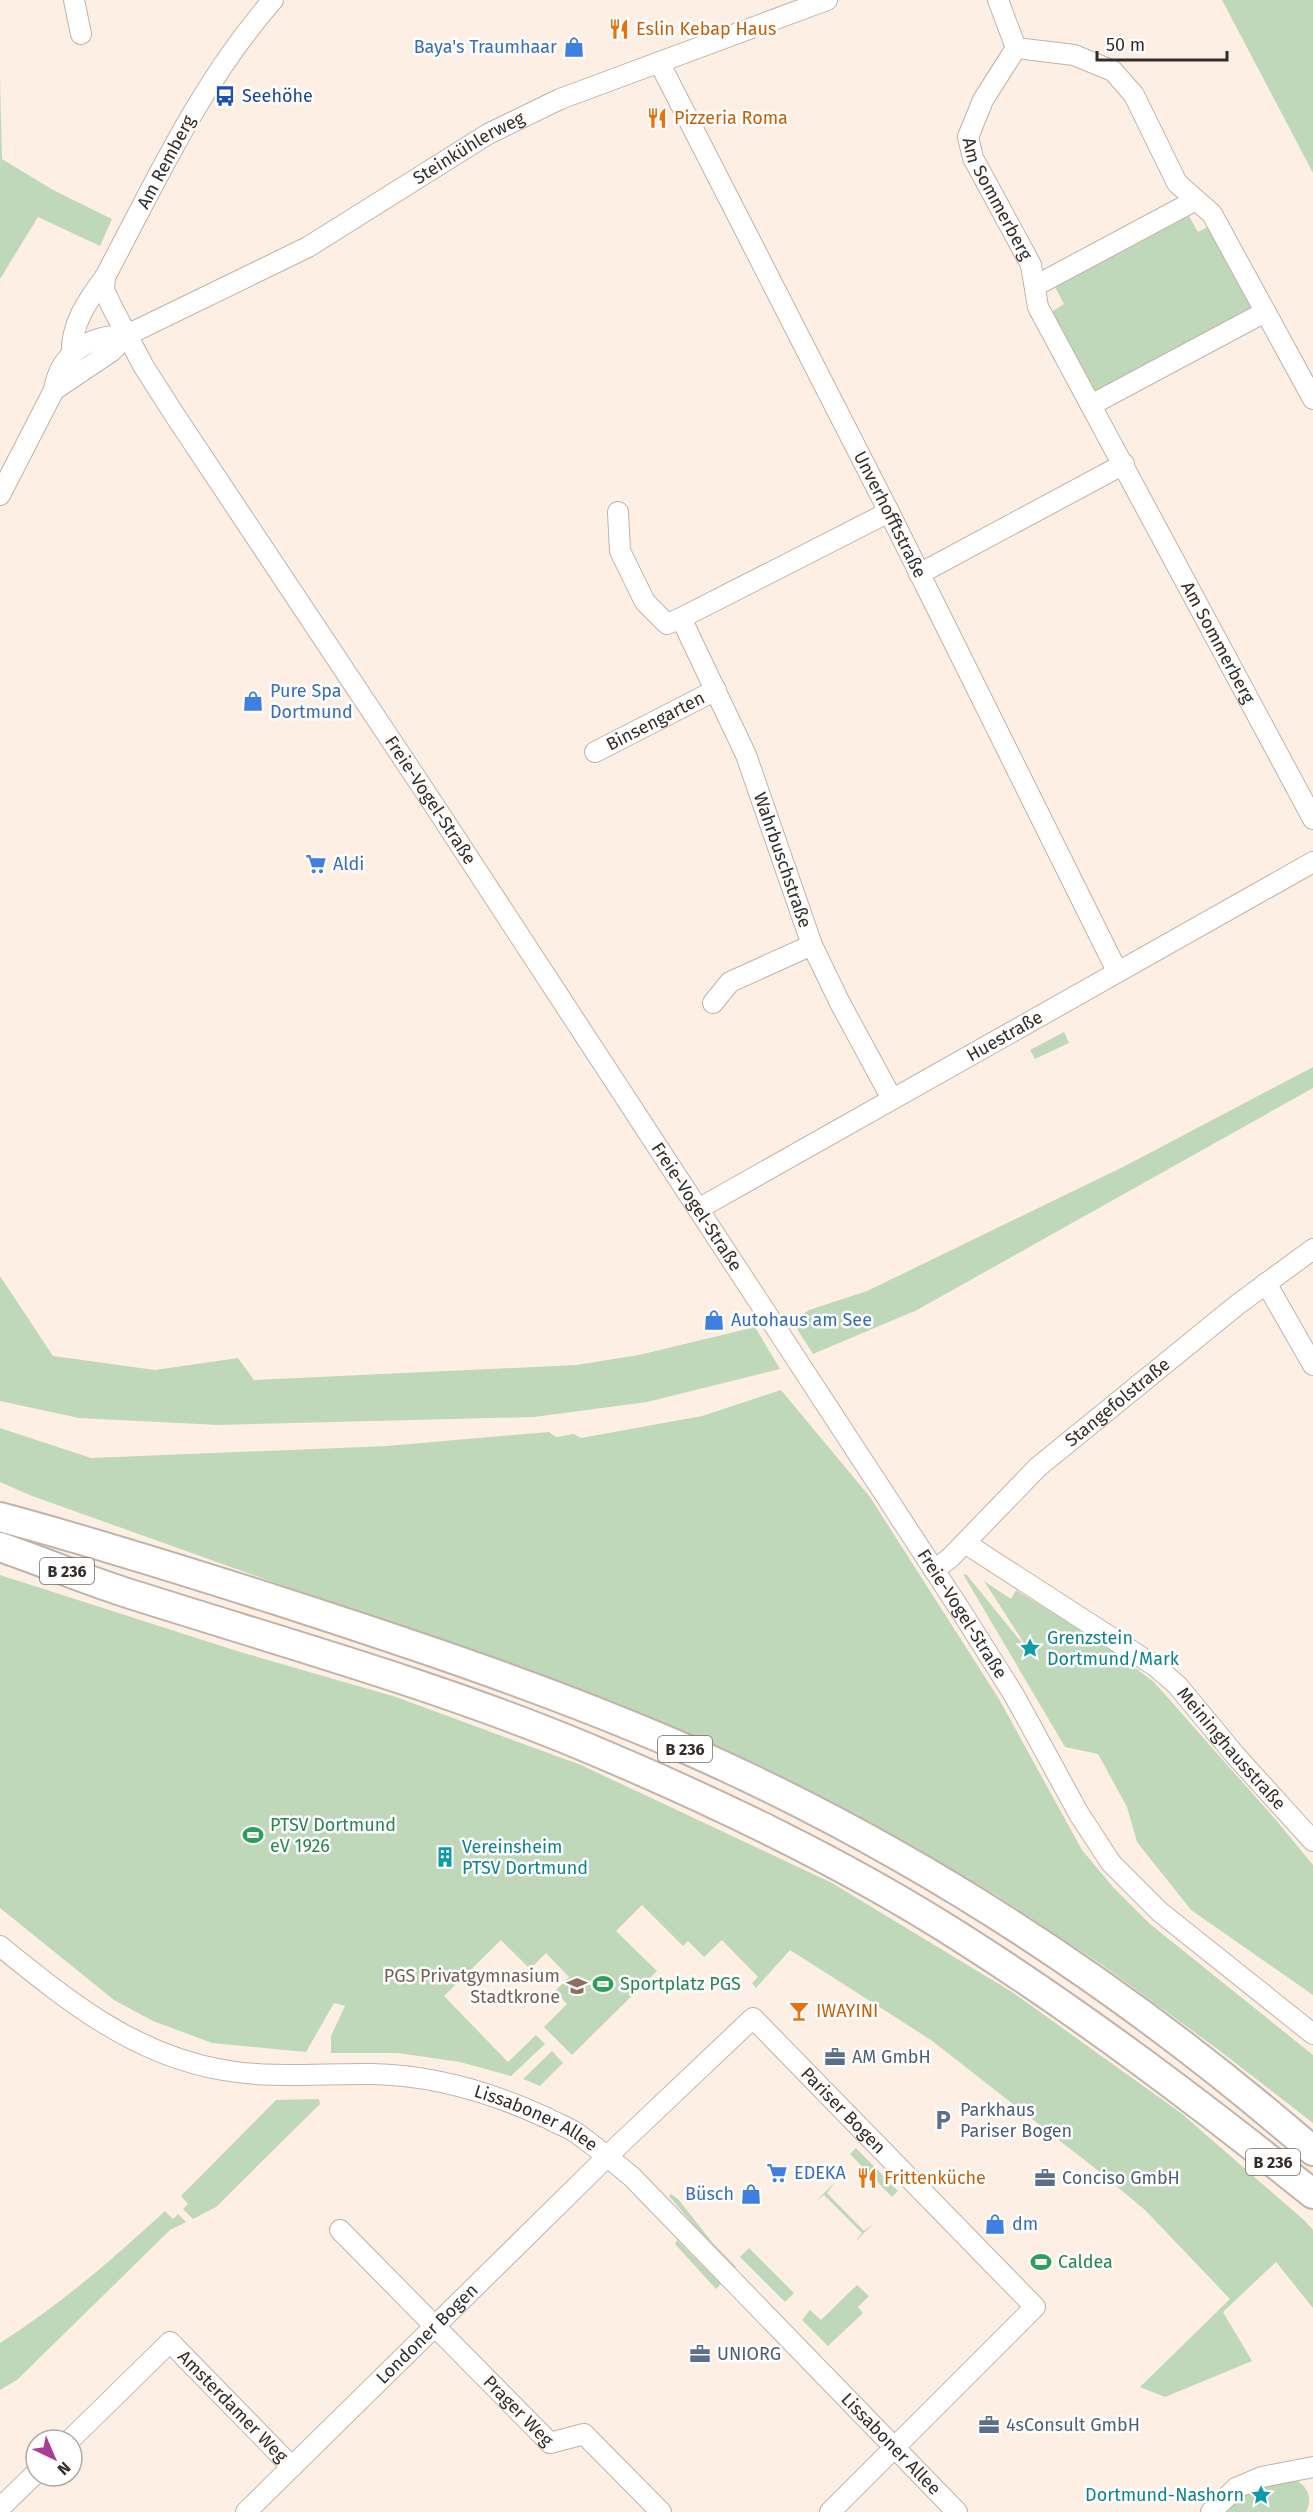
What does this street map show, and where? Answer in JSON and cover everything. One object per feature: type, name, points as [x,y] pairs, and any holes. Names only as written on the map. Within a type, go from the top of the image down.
[{"type":"highway","points":[[0,1502],[68,1535]]},
{"type":"highway","name":"B 236","points":[[0,1517],[68,1535],[485,1668],[688,1750],[827,1818],[980,1905],[1126,2001],[1241,2089],[1313,2151]]},
{"type":"highway","name":"B 236","points":[[0,1547],[134,1596],[334,1658],[484,1709],[579,1745],[740,1817],[866,1882],[956,1934],[1070,2009],[1233,2130],[1313,2194]]},
{"type":"highway","points":[[0,1562],[46,1576],[134,1596]]},
{"type":"highway","points":[[1241,2089],[1286,2108],[1313,2131]]},
{"type":"highway","points":[[1233,2130],[1272,2176],[1313,2214]]},
{"type":"street","points":[[74,0],[81,34]]},
{"type":"street","name":"Am Remberg","points":[[72,355],[71,341],[77,321],[105,277],[183,127],[229,57],[273,0]]},
{"type":"street","name":"Steinkühlerweg","points":[[127,335],[308,247],[488,134],[566,96],[827,0]]},
{"type":"street","points":[[998,0],[1016,48],[1074,55],[1113,71],[1134,95],[1177,183],[1194,201],[1212,214],[1265,312],[1306,370],[1313,399]]},
{"type":"street","name":"Am Sommerberg","points":[[1016,48],[983,100],[968,137],[973,158],[1031,265],[1038,307],[1313,819]]},
{"type":"street","name":"Unverhofftstraße","points":[[659,62],[890,512],[1117,971]]},
{"type":"street","name":"Am Sommerberg","points":[[1035,286],[1194,201]]},
{"type":"street","points":[[105,277],[104,290],[127,335]]},
{"type":"street","points":[[1091,405],[1265,312]]},
{"type":"street","points":[[0,495],[54,390],[56,375],[72,355],[89,342],[106,335],[127,335]]},
{"type":"street","points":[[54,390],[112,351],[127,335]]},
{"type":"street","name":"Freie-Vogel-Straße","points":[[127,335],[176,417],[436,808],[934,1570],[1014,1695],[1079,1814],[1111,1863],[1160,1912],[1313,2034]]},
{"type":"street","points":[[919,574],[1124,464]]},
{"type":"street","points":[[618,512],[620,551],[645,602],[667,624],[890,512]]},
{"type":"street","name":"Wahrbuschstraße","points":[[681,618],[746,755],[812,945],[840,1003],[892,1099]]},
{"type":"street","name":"Binsengarten","points":[[595,752],[716,690]]},
{"type":"street","name":"Huestraße","points":[[698,1209],[1313,862]]},
{"type":"street","points":[[712,1003],[730,982],[812,945]]},
{"type":"street","name":"Stangefolstraße","points":[[934,1570],[965,1543],[1038,1467],[1266,1283],[1313,1249]]},
{"type":"street","points":[[1266,1283],[1313,1365]]},
{"type":"street","name":"Meininghausstraße","points":[[965,1543],[1155,1666],[1177,1685],[1235,1755],[1313,1841]]},
{"type":"street","name":"Lissaboner Allee","points":[[0,1946],[67,2001],[98,2021],[165,2053],[223,2070],[275,2075],[374,2074],[428,2080],[512,2102],[573,2131],[632,2177],[957,2512]]},
{"type":"street","name":"Pariser Bogen","points":[[608,2157],[753,2018],[1035,2307],[894,2448]]},
{"type":"street","name":"Londoner Bogen","points":[[246,2512],[608,2157]]},
{"type":"street","points":[[340,2230],[435,2326]]},
{"type":"street","name":"Prager Weg","points":[[435,2326],[550,2443],[585,2434],[661,2512]]},
{"type":"street","name":"Amsterdamer Weg","points":[[81,2428],[170,2342],[292,2467]]},
{"type":"street","points":[[830,2512],[894,2448]]},
{"type":"street","points":[[1212,2512],[1236,2488],[1262,2477],[1313,2467]]},
{"type":"street","points":[[0,2508],[24,2485]]},
{"type":"green space","points":[[1222,0],[1313,0],[1313,173]]},
{"type":"green space","points":[[0,78],[2,159],[53,190],[112,219],[100,246],[38,217],[0,279]]},
{"type":"green space","points":[[1189,216],[1198,232],[1211,225],[1254,308],[1094,392],[1051,312],[1064,304],[1055,287]]},
{"type":"green space","points":[[1064,1032],[1069,1043],[1035,1059],[1030,1050]]},
{"type":"green space","points":[[1313,1067],[1313,1088],[917,1310],[813,1354],[792,1321],[809,1310],[867,1291],[1125,1166]]},
{"type":"green space","points":[[0,1276],[53,1356],[155,1370],[238,1358],[254,1380],[576,1365],[639,1355],[755,1327],[780,1369],[647,1402],[534,1417],[219,1425],[79,1418],[0,1401]]},
{"type":"green space","points":[[781,1390],[870,1497],[999,1699],[1082,1850],[1113,1887],[1150,1924],[1313,2055],[1313,2123],[1216,2048],[1105,1967],[996,1895],[807,1790],[632,1710],[32,1496],[0,1482],[0,1428],[91,1458],[387,1446],[549,1432],[556,1437],[574,1434],[581,1438],[702,1416]]},
{"type":"green space","points":[[963,1574],[967,1575],[1031,1654],[984,1581],[1011,1599],[1016,1590],[1109,1648],[1154,1682],[1276,1820],[1313,1865],[1313,1995],[1191,1910],[1137,1842],[1127,1807],[1098,1754],[1065,1747]]},
{"type":"green space","points":[[0,1575],[237,1651],[396,1697],[581,1765],[832,1883],[1012,1992],[1181,2113],[1305,2221],[1313,2230],[1313,2308],[1276,2262],[1223,2312],[1252,2361],[1165,2397],[1140,2387],[1230,2299],[1145,2210],[931,2040],[790,1950],[756,1988],[752,1983],[758,1977],[722,1940],[704,1957],[688,1941],[683,1946],[642,1905],[616,1931],[657,1971],[572,2055],[544,2027],[567,2004],[555,1991],[569,1977],[546,1953],[530,1969],[501,1940],[444,1996],[508,2062],[536,2035],[545,2044],[511,2076],[460,2062],[398,2053],[331,2053],[331,2036],[345,2006],[334,2003],[306,2052],[212,2043],[153,2021],[114,2000],[0,1908]]},
{"type":"green space","points":[[552,2051],[563,2063],[540,2086],[523,2079]]},
{"type":"green space","points":[[319,2099],[320,2104],[216,2207],[193,2219],[183,2209],[188,2204],[181,2196],[276,2100]]},
{"type":"green space","points":[[856,2148],[898,2191],[892,2197],[850,2154]]},
{"type":"green space","points":[[835,2182],[827,2193],[864,2231],[874,2223],[854,2243],[862,2233],[824,2195],[815,2202]]},
{"type":"green space","points":[[671,2194],[678,2199],[712,2242],[736,2267],[733,2271],[669,2196]]},
{"type":"green space","points":[[165,2211],[173,2219],[178,2214],[186,2222],[170,2230],[17,2380],[0,2390],[0,2343],[86,2281]]},
{"type":"green space","points":[[677,2240],[721,2284],[716,2289],[675,2244]]},
{"type":"green space","points":[[749,2248],[794,2293],[785,2302],[740,2257]]},
{"type":"green space","points":[[857,2285],[869,2296],[858,2307],[863,2313],[828,2346],[802,2320],[810,2310],[821,2320]]},
{"type":"green space","points":[[1295,2479],[1308,2493],[1309,2502],[1306,2512],[1223,2512],[1248,2491],[1272,2483]]},
{"type":"place","name":"Eslin Kebap Haus","points":[[619,29]]},
{"type":"place","name":"Baya's Traumhaar","points":[[574,47]]},
{"type":"place","name":"Seehöhe","points":[[225,96]]},
{"type":"place","name":"Pizzeria Roma","points":[[657,118]]},
{"type":"place","name":"Pure Spa Dortmund","points":[[253,701]]},
{"type":"place","name":"Aldi","points":[[316,864]]},
{"type":"place","name":"Autohaus am See","points":[[714,1320]]},
{"type":"place","name":"Grenzstein Dortmund/Mark","points":[[1030,1648]]},
{"type":"place","name":"PTSV Dortmund eV 1926","points":[[253,1835]]},
{"type":"place","name":"Vereinsheim PTSV Dortmund","points":[[445,1857]]},
{"type":"place","name":"Sportplatz PGS","points":[[603,1984]]},
{"type":"place","name":"PGS Privatgymnasium Stadtkrone","points":[[577,1986]]},
{"type":"place","name":"IWAYINI","points":[[799,2011]]},
{"type":"place","name":"AM GmbH","points":[[835,2057]]},
{"type":"place","name":"Parkhaus Pariser Bogen","points":[[943,2120]]},
{"type":"place","name":"EDEKA","points":[[777,2173]]},
{"type":"place","name":"Frittenküche","points":[[867,2178]]},
{"type":"place","name":"Conciso GmbH","points":[[1045,2178]]},
{"type":"place","name":"Büsch","points":[[751,2194]]},
{"type":"place","name":"dm","points":[[995,2224]]},
{"type":"place","name":"Caldea","points":[[1041,2262]]},
{"type":"place","name":"UNIORG","points":[[700,2354]]},
{"type":"place","name":"4sConsult GmbH","points":[[989,2425]]},
{"type":"place","name":"Dortmund-Nashorn","points":[[1261,2495]]}]
